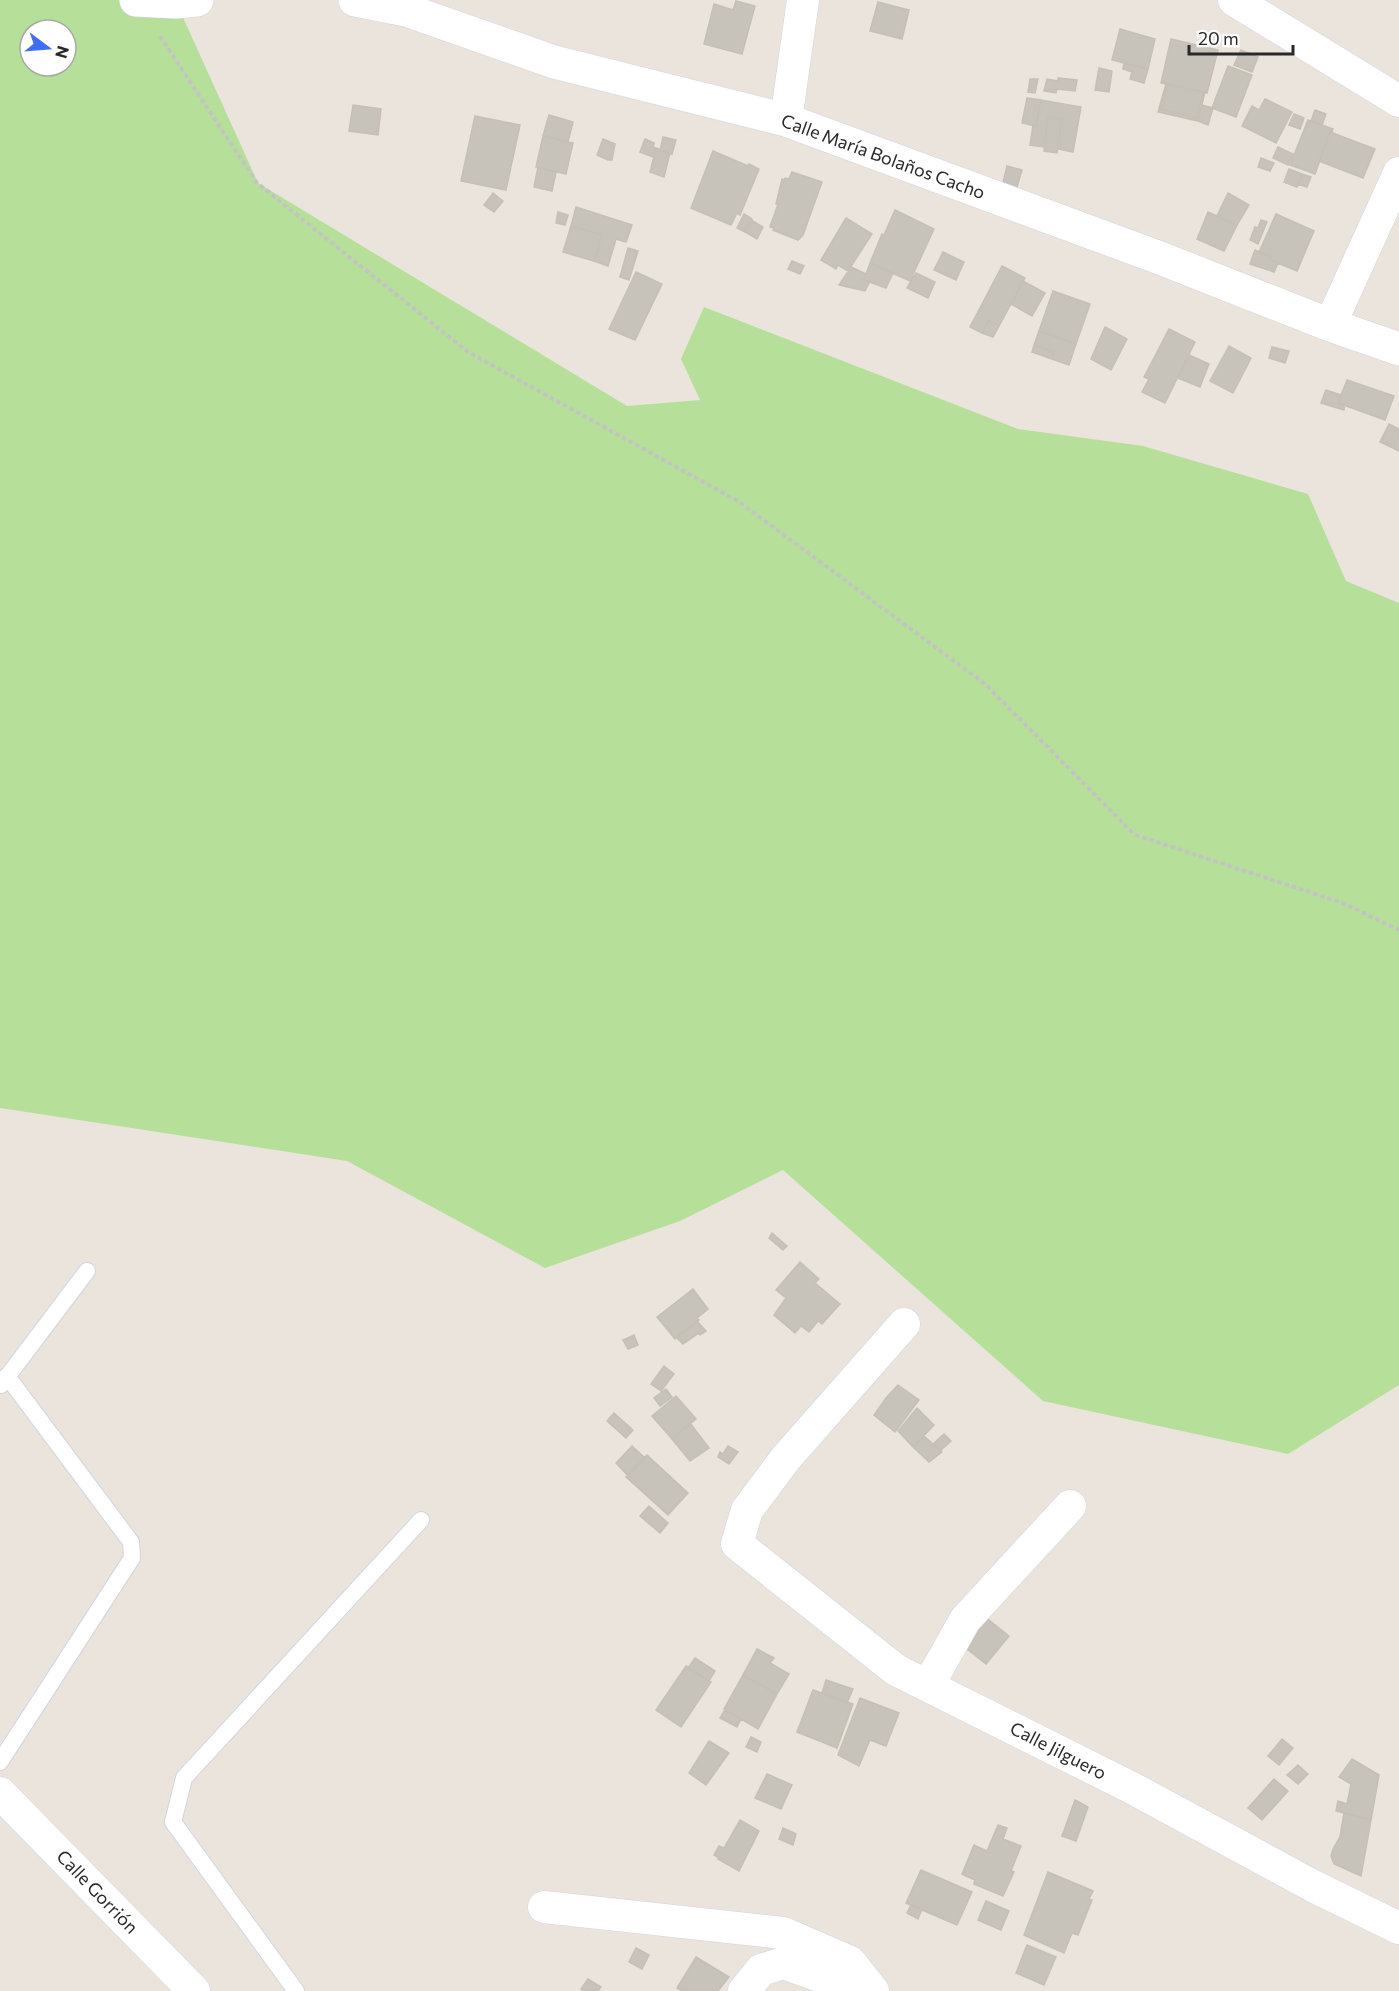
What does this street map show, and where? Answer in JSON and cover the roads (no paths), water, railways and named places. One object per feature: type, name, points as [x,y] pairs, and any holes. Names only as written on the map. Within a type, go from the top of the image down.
[{"type":"street","points":[[136,0],[176,2],[197,0]]},
{"type":"street","name":"Calle María Bolaños Cacho","points":[[355,0],[406,10],[554,62],[786,120],[1160,258],[1399,350]]},
{"type":"street","points":[[786,120],[803,0]]},
{"type":"street","points":[[1234,0],[1399,101]]},
{"type":"street","points":[[1330,325],[1399,173]]},
{"type":"street","name":"Calle Jilguero","points":[[904,1324],[780,1467],[747,1510],[737,1544],[896,1670],[1132,1788],[1312,1886],[1399,1928]]},
{"type":"street","points":[[928,1686],[965,1620],[1070,1506]]},
{"type":"street","name":"Calle Gorrión","points":[[0,1793],[194,1991]]},
{"type":"street","points":[[544,1907],[783,1934],[850,1962],[873,1991]]},
{"type":"street","points":[[744,1991],[761,1970],[783,1963],[862,1991]]},
{"type":"lane","points":[[0,1762],[132,1557],[131,1542],[3,1381],[87,1271]]},
{"type":"lane","points":[[296,1991],[173,1822],[184,1778],[421,1520]]}]
